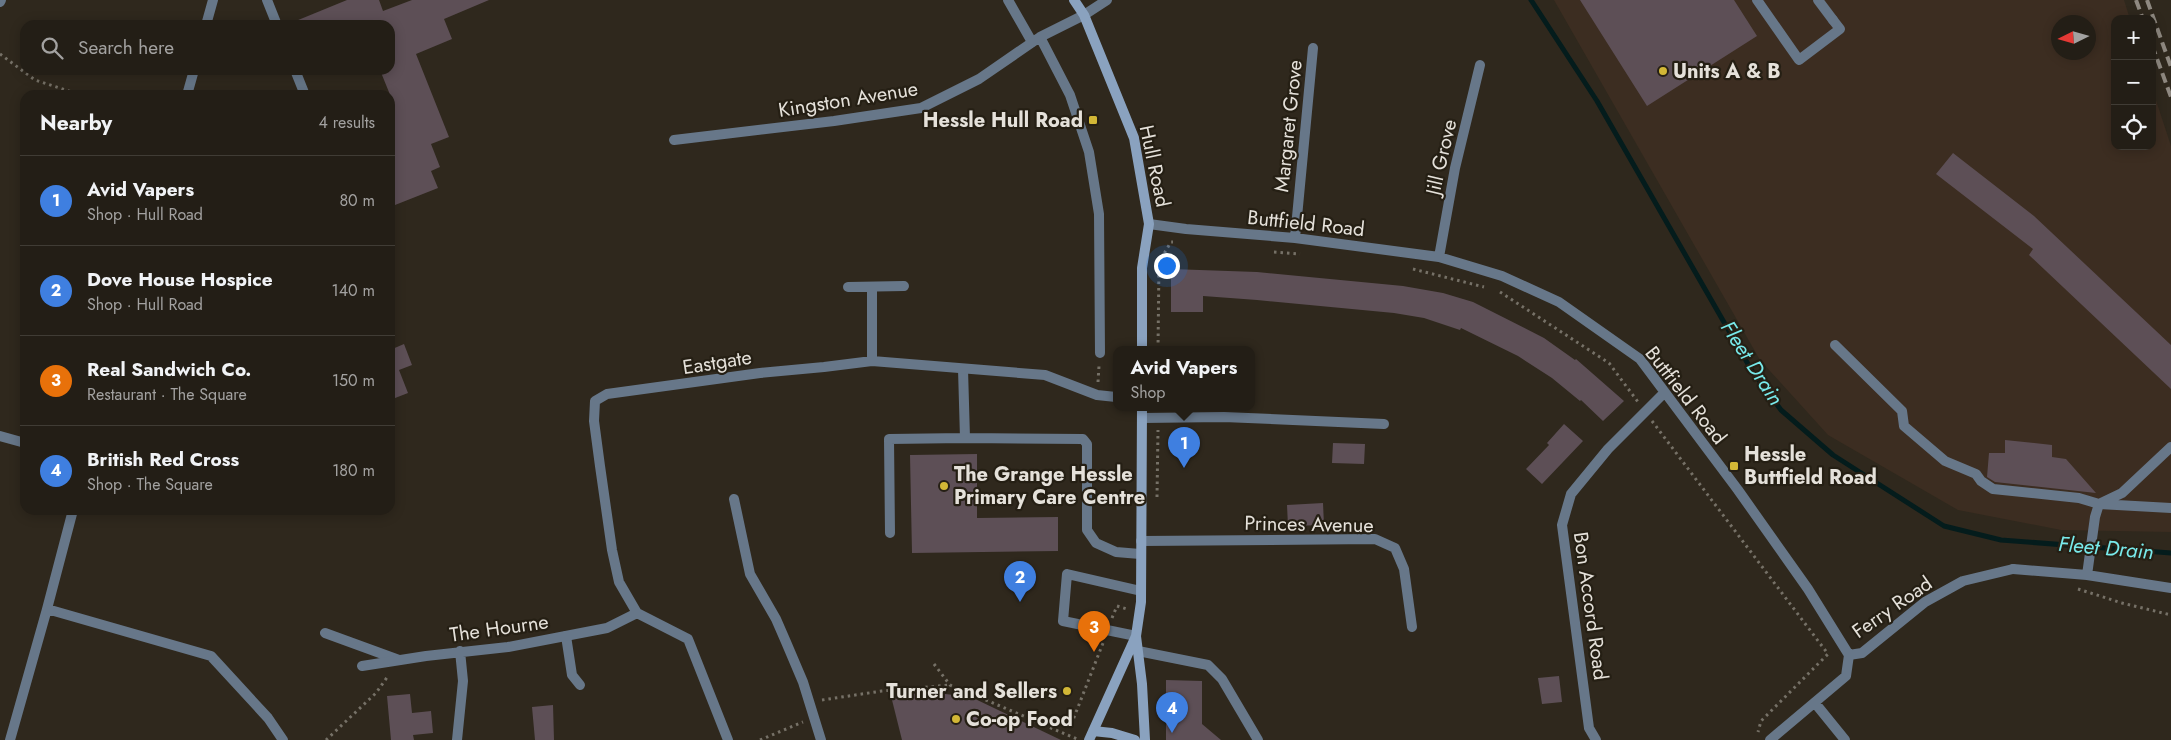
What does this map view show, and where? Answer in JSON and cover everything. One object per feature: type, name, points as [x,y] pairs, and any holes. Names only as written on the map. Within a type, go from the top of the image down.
[{"type":"street","points":[[207,20],[213,0]]},
{"type":"street","points":[[267,0],[275,20]]},
{"type":"street","points":[[1008,0],[1036,40],[1070,95],[1089,152],[1099,214],[1100,352]]},
{"type":"street","name":"Hull Road","points":[[1074,0],[1084,15],[1134,138],[1149,224],[1142,268],[1142,346]]},
{"type":"street","name":"Kingston Avenue","points":[[674,140],[834,121],[921,108],[979,79],[1036,40],[1084,15],[1107,0]]},
{"type":"street","points":[[1757,0],[1799,60],[1840,29],[1818,0]]},
{"type":"street","name":"Margaret Grove","points":[[1295,238],[1313,48]]},
{"type":"street","name":"Jill Grove","points":[[1438,257],[1455,168],[1480,65]]},
{"type":"street","points":[[188,90],[193,75]]},
{"type":"street","points":[[297,75],[303,90]]},
{"type":"street","name":"Buttfield Road","points":[[1149,224],[1186,230],[1295,238],[1438,257],[1502,276],[1559,302],[1640,360],[1738,490],[1808,589],[1849,655]]},
{"type":"street","points":[[848,287],[904,286]]},
{"type":"street","points":[[872,288],[872,361]]},
{"type":"street","points":[[1835,345],[1902,411],[1904,426],[1945,461],[1976,474],[1981,482],[1993,489],[2079,498],[2099,504],[2171,508]]},
{"type":"street","name":"Eastgate","points":[[637,613],[620,582],[612,550],[594,421],[595,401],[607,394],[760,373],[824,368],[872,361],[1045,375],[1097,395],[1113,398]]},
{"type":"street","points":[[964,369],[964,438]]},
{"type":"street","name":"Bon Accord Road","points":[[1596,740],[1589,728],[1562,525],[1570,494],[1608,449],[1664,393]]},
{"type":"street","points":[[1142,411],[1141,591],[1136,636],[1142,684],[1145,740]]},
{"type":"street","points":[[1142,418],[1224,417],[1384,424]]},
{"type":"street","points":[[0,436],[20,442]]},
{"type":"street","points":[[890,533],[889,439],[1083,439],[1087,444],[1087,530],[1096,543],[1116,552],[1140,554]]},
{"type":"street","points":[[2087,575],[2095,517],[2099,504],[2122,493],[2171,447]]},
{"type":"street","points":[[734,499],[750,574],[776,619],[809,702],[821,740]]},
{"type":"street","points":[[10,740],[47,609],[71,515]]},
{"type":"street","name":"Princes Avenue","points":[[1141,540],[1375,539],[1394,548],[1404,569],[1412,627]]},
{"type":"street","name":"Ferry Road","points":[[1770,740],[1846,676],[1849,655],[1862,653],[1925,602],[1964,581],[2013,569],[2087,575],[2171,588]]},
{"type":"street","points":[[1136,636],[1063,621],[1067,574],[1141,591]]},
{"type":"street","points":[[47,609],[211,656],[268,718],[283,740]]},
{"type":"street","points":[[637,613],[688,639],[728,740]]},
{"type":"street","name":"The Hourne","points":[[362,666],[460,651],[508,647],[566,636],[607,628],[637,613]]},
{"type":"street","points":[[325,633],[399,660]]},
{"type":"street","points":[[566,636],[572,675],[580,685]]},
{"type":"street","points":[[1135,740],[1112,733],[1091,735],[1136,636]]},
{"type":"street","points":[[457,740],[463,682],[460,651]]},
{"type":"street","points":[[1138,651],[1208,665],[1222,679],[1258,740]]},
{"type":"street","points":[[1816,703],[1845,740]]},
{"type":"path","points":[[0,54],[20,69]]},
{"type":"path","points":[[28,75],[35,80],[66,90]]},
{"type":"path","points":[[1158,346],[1159,262],[1171,242],[1181,243]]},
{"type":"path","points":[[1269,251],[1308,255]]},
{"type":"path","points":[[1405,267],[1488,288]]},
{"type":"path","points":[[1497,290],[1608,363],[1638,402]]},
{"type":"path","points":[[1097,395],[1100,352]]},
{"type":"path","points":[[1650,418],[1828,654],[1761,721],[1756,740]]},
{"type":"path","points":[[2074,588],[2122,603],[2171,615]]},
{"type":"path","points":[[326,740],[376,693],[399,660]]},
{"type":"path","points":[[934,664],[950,685]]},
{"type":"path","points":[[760,740],[804,722],[799,705],[809,702],[882,691],[950,685],[1079,740]]},
{"type":"shaded area","points":[[1554,0],[2124,0],[2129,15],[2111,15],[2111,150],[2156,150],[2156,100],[2171,146],[2171,532],[2061,530],[1958,510],[1828,435],[1760,360]]},
{"type":"building","points":[[347,0],[379,0],[383,11],[412,0],[489,0],[444,19],[452,39],[416,54],[449,137],[431,144],[440,167],[431,171],[438,188],[395,205],[395,90],[388,90],[382,75],[395,75],[395,20],[298,20]]},
{"type":"building","name":"Units A & B","points":[[1580,0],[1734,0],[1757,36],[1647,106]]},
{"type":"building","points":[[1953,153],[2034,216],[2171,345],[2171,389],[2029,255],[2033,249],[1936,174]]},
{"type":"building","points":[[1171,269],[1257,272],[1403,286],[1443,293],[1473,302],[1544,338],[1576,359],[1624,401],[1603,421],[1581,400],[1518,356],[1461,328],[1460,330],[1424,318],[1394,313],[1203,296],[1203,312],[1171,312]]},
{"type":"building","points":[[404,344],[412,365],[399,370],[408,393],[395,398],[395,348]]},
{"type":"building","points":[[1564,424],[1583,441],[1542,484],[1526,469],[1549,445],[1547,443]]},
{"type":"building","points":[[2005,440],[2052,445],[2052,457],[2066,459],[2096,493],[1995,482],[1987,477],[1989,453],[2005,453]]},
{"type":"building","points":[[1333,443],[1365,444],[1364,464],[1332,463]]},
{"type":"building","name":"The Grange Hessle Primary Care Centre","points":[[977,454],[977,518],[1058,517],[1058,551],[912,553],[910,455]]},
{"type":"building","points":[[1323,503],[1324,525],[1288,526],[1287,505]]},
{"type":"building","points":[[1559,676],[1562,702],[1542,704],[1538,678]]},
{"type":"building","points":[[1166,680],[1202,681],[1202,724],[1221,740],[1166,740]]},
{"type":"building","name":"Co-op Food","points":[[911,690],[971,697],[1061,740],[902,740],[890,692]]},
{"type":"building","points":[[410,694],[412,713],[431,711],[433,733],[413,735],[414,740],[391,740],[387,696]]},
{"type":"building","points":[[553,705],[554,740],[535,740],[532,707]]},
{"type":"waterway","name":"Fleet Drain","points":[[1531,0],[1597,101],[1752,371],[1781,410],[1833,455],[1944,526],[2001,540],[2171,553]]},
{"type":"railway","points":[[2136,0],[2142,15]]},
{"type":"railway","points":[[2147,0],[2171,67]]},
{"type":"railway","points":[[2156,56],[2171,97]]},
{"type":"place","name":"Units A & B","points":[[1663,71]]},
{"type":"place","name":"Hessle Hull Road","points":[[1093,120]]},
{"type":"place","name":"Hessle Buttfield Road","points":[[1734,466]]},
{"type":"place","name":"Avid Vapers","points":[[1184,468]]},
{"type":"place","name":"The Grange Hessle Primary Care Centre","points":[[944,486]]},
{"type":"place","name":"Dove House Hospice","points":[[1020,602]]},
{"type":"place","name":"Real Sandwich Co.","points":[[1094,652]]},
{"type":"place","name":"Turner and Sellers","points":[[1067,691]]},
{"type":"place","name":"Co-op Food","points":[[956,719]]},
{"type":"place","name":"British Red Cross","points":[[1172,733]]}]
